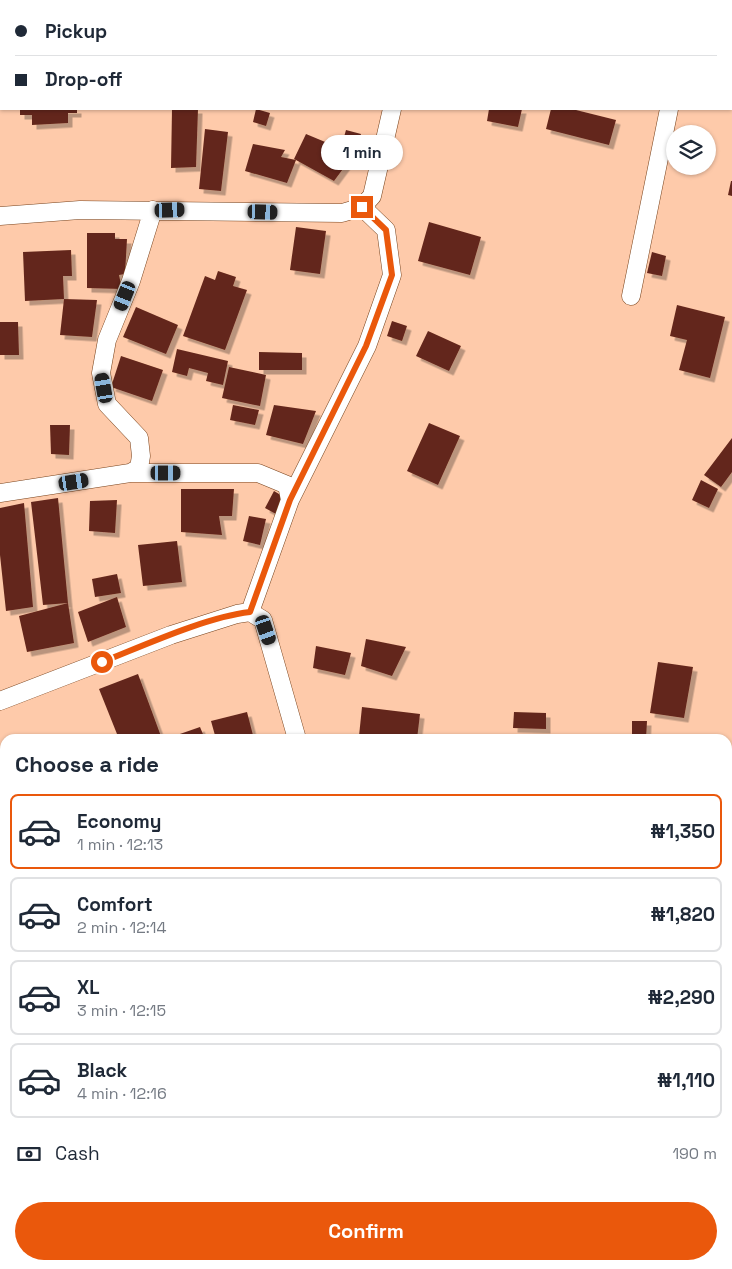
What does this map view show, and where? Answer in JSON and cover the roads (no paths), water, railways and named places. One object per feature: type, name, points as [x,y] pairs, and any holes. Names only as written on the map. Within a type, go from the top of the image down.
[{"type":"street","points":[[0,216],[80,210],[342,213],[362,207],[372,196],[392,110]]},
{"type":"street","points":[[632,296],[669,110]]},
{"type":"street","points":[[250,612],[290,500],[366,346],[392,275],[386,230],[362,207]]},
{"type":"street","points":[[130,473],[139,468],[141,456],[139,438],[107,404],[101,373],[107,340],[131,281],[153,210]]},
{"type":"street","points":[[0,493],[130,473],[258,473],[287,485],[290,500]]},
{"type":"street","points":[[0,701],[171,635],[237,614],[250,612],[263,620],[296,734]]}]
